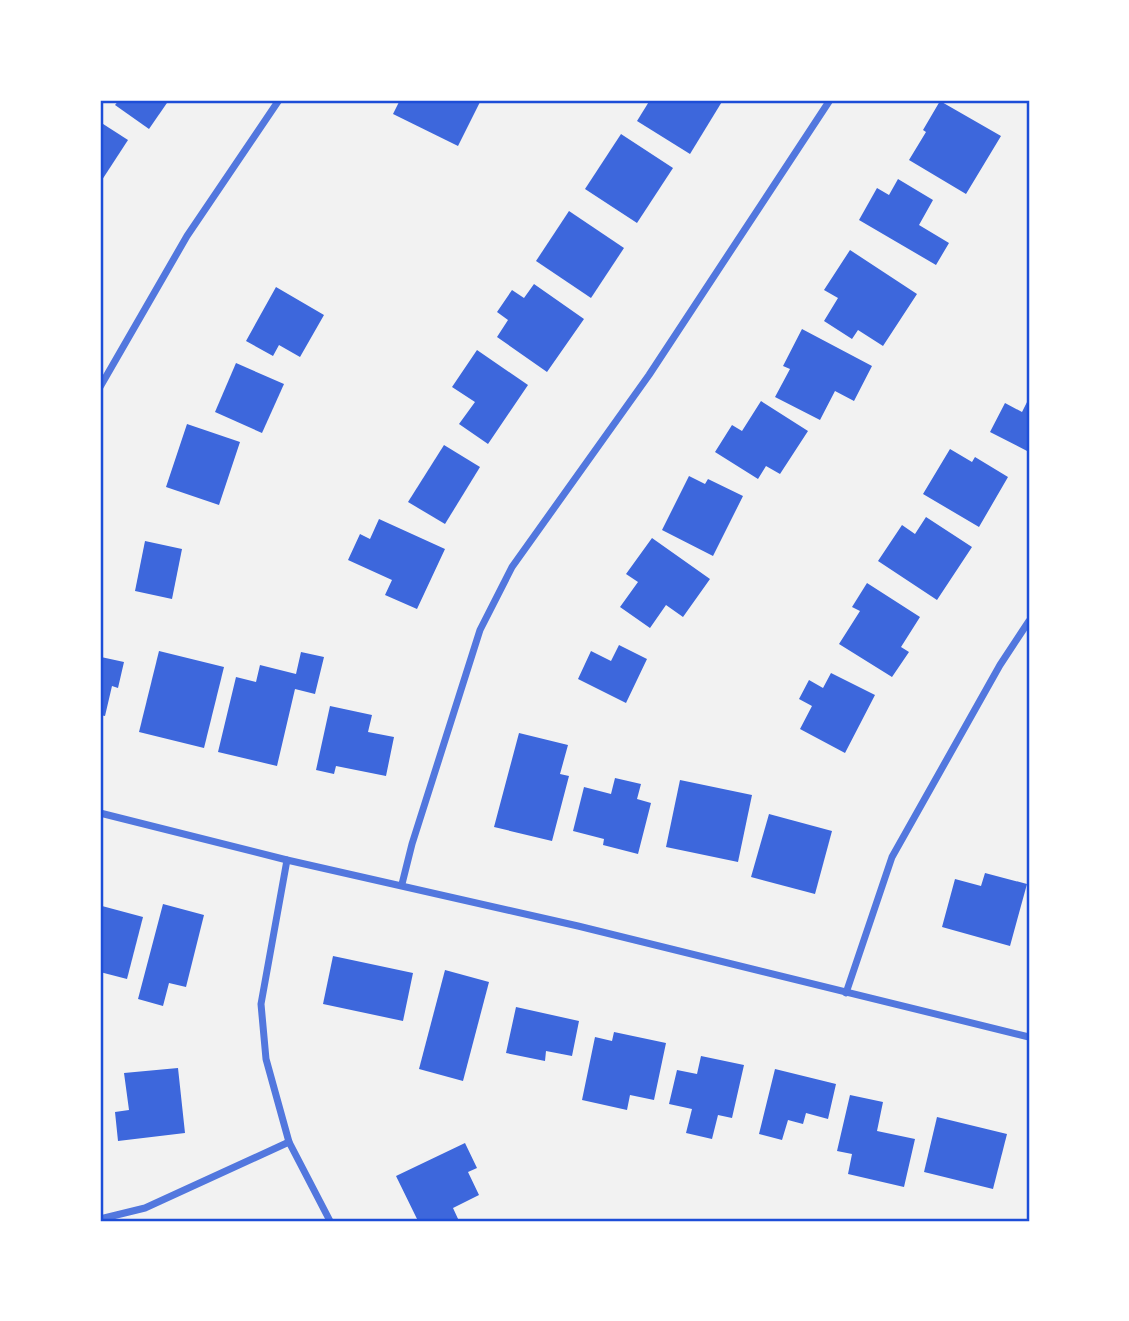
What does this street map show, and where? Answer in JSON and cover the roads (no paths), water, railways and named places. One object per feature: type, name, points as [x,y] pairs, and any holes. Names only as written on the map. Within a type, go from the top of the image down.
[{"type":"street","points":[[100,387],[187,236],[279,100]]},
{"type":"street","points":[[402,884],[480,630],[512,567],[649,375],[830,100]]},
{"type":"street","points":[[846,993],[891,857],[1000,665],[1029,621]]},
{"type":"street","points":[[100,813],[1029,1037]]},
{"type":"street","points":[[287,860],[261,1003],[266,1059],[289,1142],[330,1221]]},
{"type":"street","points":[[100,1219],[145,1208],[289,1142]]}]
